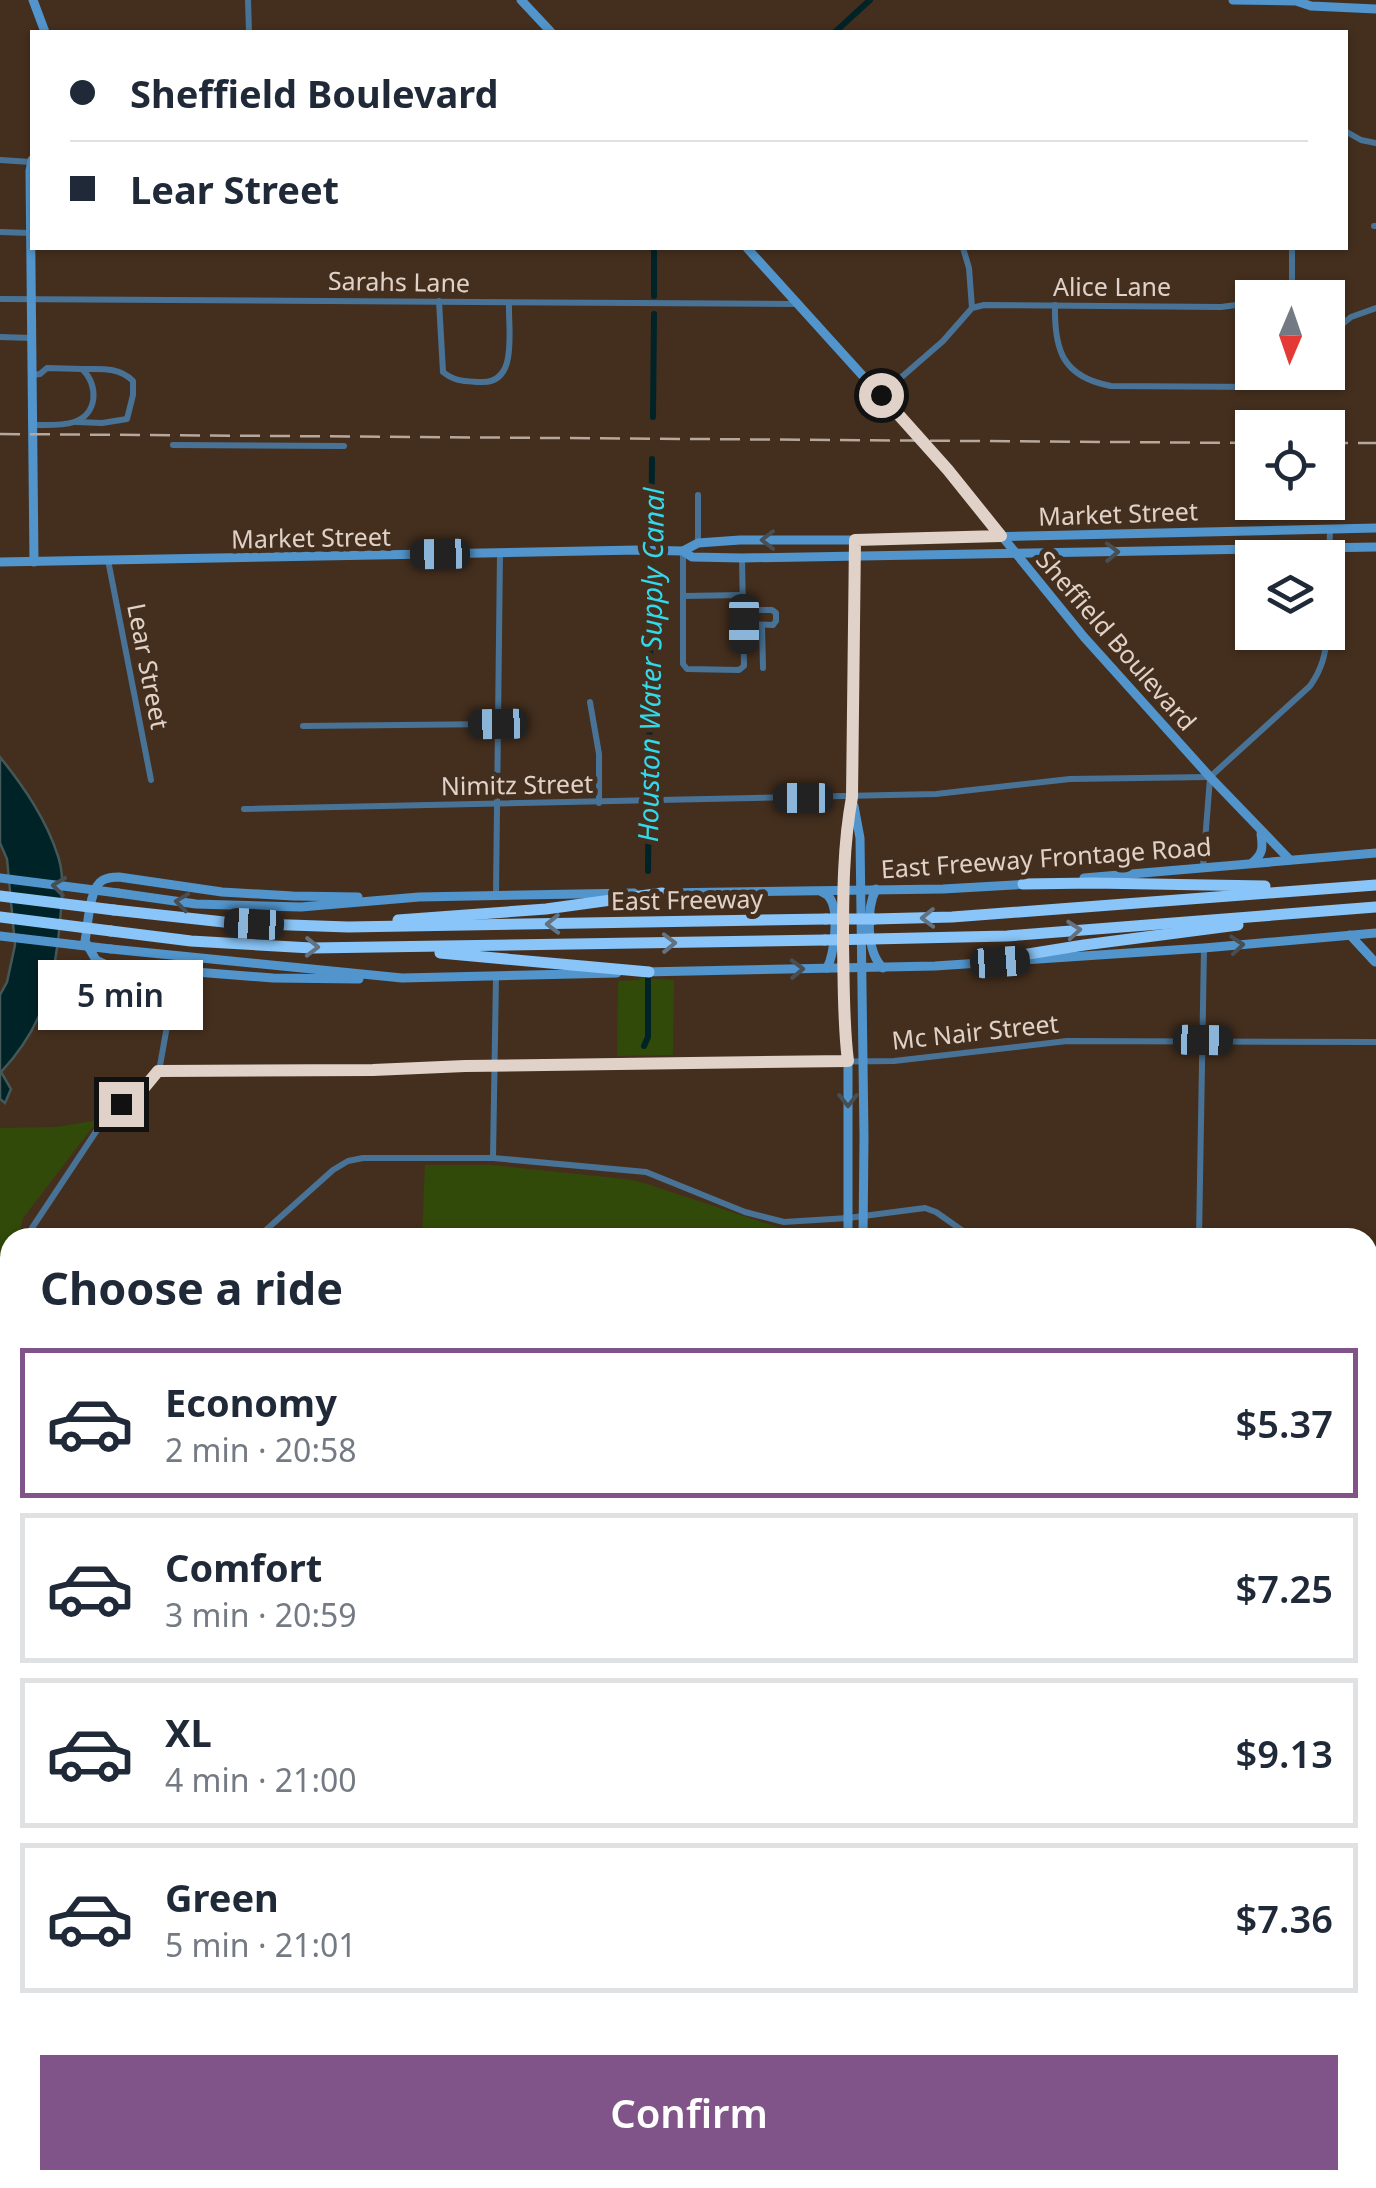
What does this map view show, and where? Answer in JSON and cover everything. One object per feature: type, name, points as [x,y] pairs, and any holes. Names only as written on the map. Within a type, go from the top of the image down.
[{"type":"highway","points":[[1023,884],[1339,888]]},
{"type":"highway","name":"East Freeway","points":[[0,896],[247,924],[348,927],[952,918],[1376,885]]},
{"type":"highway","points":[[348,927],[428,916],[546,909],[662,893]]},
{"type":"highway","points":[[1000,962],[1084,945],[1376,907]]},
{"type":"highway","name":"East Freeway","points":[[0,917],[252,945],[396,948],[1007,936],[1376,907]]},
{"type":"highway","points":[[396,948],[648,972]]},
{"type":"main road","points":[[33,0],[44,30]]},
{"type":"main road","points":[[521,0],[549,30]]},
{"type":"main road","points":[[1233,0],[1297,0],[1311,6],[1376,7]]},
{"type":"main road","points":[[31,250],[34,562]]},
{"type":"main road","name":"Sheffield Boulevard","points":[[749,250],[948,470],[1084,637],[1290,860]]},
{"type":"main road","name":"Market Street","points":[[0,562],[682,551],[698,543],[740,540],[1376,528]]},
{"type":"main road","points":[[848,1228],[843,890],[852,797],[855,540]]},
{"type":"main road","name":"Market Street","points":[[1345,548],[1376,548]]},
{"type":"main road","name":"Market Street","points":[[682,551],[692,557],[742,558],[1235,549]]},
{"type":"main road","points":[[852,797],[860,838],[863,1228]]},
{"type":"main road","points":[[1252,863],[1263,848],[1261,832]]},
{"type":"main road","name":"East Freeway Frontage Road","points":[[0,878],[196,904],[301,907],[496,894],[943,889],[1376,853]]},
{"type":"main road","points":[[419,897],[266,895],[119,877],[100,881],[94,889],[85,941],[96,960],[108,965],[313,980],[883,968],[1376,933]]},
{"type":"main road","points":[[876,889],[870,905],[872,951],[883,968]]},
{"type":"main road","points":[[818,890],[828,895],[834,906],[834,949],[828,968]]},
{"type":"main road","points":[[1349,935],[1376,963]]},
{"type":"main road","points":[[0,936],[402,978]]},
{"type":"main road","points":[[1376,954],[1376,963]]},
{"type":"street","points":[[248,0],[249,30]]},
{"type":"street","points":[[1348,133],[1376,143]]},
{"type":"street","points":[[0,160],[30,161]]},
{"type":"street","points":[[0,232],[30,233]]},
{"type":"street","points":[[881,395],[943,340],[972,308],[964,250]]},
{"type":"street","points":[[1292,250],[1292,280]]},
{"type":"street","name":"Sarahs Lane","points":[[0,299],[797,304]]},
{"type":"street","points":[[439,301],[442,372],[453,381],[491,383],[508,367],[509,302]]},
{"type":"street","name":"Alice Lane","points":[[972,308],[984,304],[1235,305]]},
{"type":"street","points":[[1055,306],[1058,350],[1072,369],[1092,382],[1111,386],[1235,387]]},
{"type":"street","points":[[1345,322],[1376,308]]},
{"type":"street","points":[[0,337],[32,338]]},
{"type":"street","points":[[32,375],[47,368],[116,370],[133,381],[134,395],[127,419],[33,425]]},
{"type":"street","points":[[76,422],[90,411],[94,400],[93,385],[82,369]]},
{"type":"street","points":[[174,446],[344,446]]},
{"type":"street","points":[[698,494],[698,543]]},
{"type":"street","points":[[1329,540],[1330,529]]},
{"type":"street","points":[[682,551],[684,668],[742,668],[742,558]]},
{"type":"street","points":[[496,894],[500,553]]},
{"type":"street","name":"Lear Street","points":[[108,560],[151,780]]},
{"type":"street","points":[[682,596],[743,595]]},
{"type":"street","points":[[744,610],[776,612],[775,623],[744,624]]},
{"type":"street","points":[[762,625],[763,668]]},
{"type":"street","points":[[1203,867],[1210,777],[1310,686],[1321,670],[1326,650]]},
{"type":"street","points":[[590,702],[600,754],[599,803]]},
{"type":"street","points":[[302,726],[498,724]]},
{"type":"street","name":"Nimitz Street","points":[[244,809],[852,797],[966,792],[1070,779],[1210,777]]},
{"type":"street","points":[[1199,1228],[1204,948]]},
{"type":"street","points":[[32,1228],[101,1124],[158,1071],[177,970]]},
{"type":"street","points":[[494,1158],[496,977]]},
{"type":"street","name":"Mc Nair Street","points":[[158,1071],[920,1060],[1067,1041],[1376,1042]]},
{"type":"street","points":[[268,1228],[348,1161],[494,1158],[646,1172],[745,1212],[784,1222],[925,1208],[959,1228]]},
{"type":"green space","points":[[674,980],[673,1055],[617,1056],[618,981]]},
{"type":"green space","points":[[98,1120],[23,1218],[21,1228],[0,1228],[0,1128],[56,1127]]},
{"type":"green space","points":[[425,1165],[490,1165],[644,1183],[780,1228],[422,1228]]},
{"type":"water","points":[[0,757],[47,829],[60,863],[62,883],[52,977],[29,1035],[1,1072],[11,1089],[5,1103],[0,1099],[0,995],[15,945],[7,859],[0,843]]},
{"type":"waterway","name":"Houston Water Supply Canal","points":[[837,30],[870,0]]},
{"type":"waterway","name":"Houston Water Supply Canal","points":[[654,250],[654,296]]},
{"type":"waterway","name":"Houston Water Supply Canal","points":[[653,417],[654,314]]},
{"type":"waterway","name":"Houston Water Supply Canal","points":[[648,871],[652,459]]},
{"type":"waterway","name":"Houston Water Supply Canal","points":[[644,1046],[648,1037],[648,978]]},
{"type":"railway","points":[[0,434],[1235,443]]},
{"type":"railway","points":[[1345,443],[1376,443]]},
{"type":"route","points":[[121,1104],[144,1088],[158,1071],[848,1061],[843,890],[852,797],[855,540],[1001,536],[881,395]]}]
